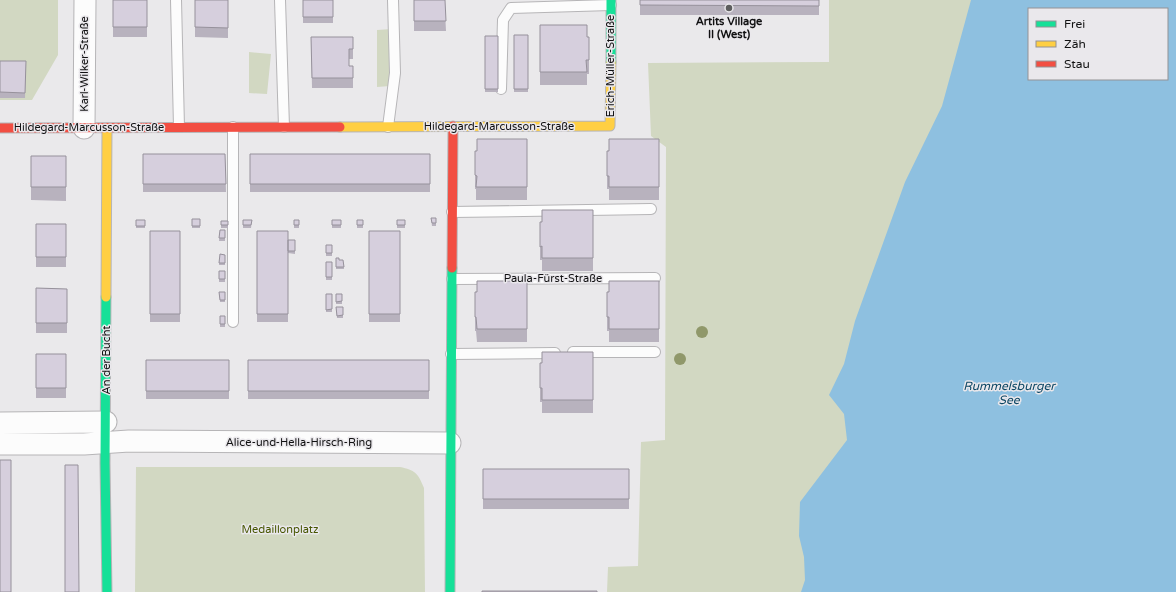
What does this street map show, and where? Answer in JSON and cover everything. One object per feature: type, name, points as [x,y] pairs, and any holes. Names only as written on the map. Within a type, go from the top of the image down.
[{"type":"street","name":"Karl-Wilker-Straße","points":[[84,0],[84,128]]},
{"type":"street","name":"Erich-Müller-Straße","points":[[610,126],[611,3]]},
{"type":"street","points":[[450,592],[450,444],[454,126]]},
{"type":"street","name":"Hildegard-Marcusson-Straße","points":[[0,128],[610,126]]},
{"type":"street","name":"An der Bucht","points":[[107,128],[107,592]]},
{"type":"street","name":"Alice-und-Hella-Hirsch-Ring","points":[[0,424],[106,432],[450,444]]},
{"type":"street","name":"Alice-und-Hella-Hirsch-Ring","points":[[0,444],[84,444],[106,432]]},
{"type":"lane","name":"Hildegard-Marcusson-Straße","points":[[176,0],[179,127]]},
{"type":"lane","points":[[280,0],[284,127]]},
{"type":"lane","points":[[388,127],[395,72],[394,0]]},
{"type":"lane","name":"Erich-Müller-Straße","points":[[501,89],[503,20],[511,8],[611,3]]},
{"type":"lane","points":[[233,127],[233,322]]},
{"type":"lane","points":[[452,212],[651,209]]},
{"type":"lane","name":"Paula-Fürst-Straße","points":[[452,279],[654,278]]},
{"type":"lane","points":[[451,354],[655,352]]},
{"type":"green space","points":[[0,0],[58,0],[58,55],[32,100],[0,100]]},
{"type":"green space","points":[[829,0],[985,0],[813,592],[607,592],[608,567],[638,566],[641,442],[665,440],[666,147],[651,136],[648,63],[829,62]]},
{"type":"green space","points":[[392,29],[390,86],[377,87],[377,30]]},
{"type":"green space","points":[[249,52],[271,54],[267,94],[249,93]]},
{"type":"green space","name":"Medaillonplatz","points":[[136,467],[400,467],[409,469],[418,476],[424,488],[425,592],[135,592]]},
{"type":"water","name":"Rummelsburger See","points":[[971,0],[1176,0],[1176,592],[801,592],[805,580],[804,557],[799,536],[800,502],[847,440],[844,414],[829,395],[844,364],[855,321],[905,182],[942,106]]},
{"type":"building","points":[[113,0],[147,0],[147,27],[113,27]]},
{"type":"building","points":[[195,0],[228,0],[228,28],[195,27]]},
{"type":"building","points":[[303,0],[333,0],[333,17],[303,17]]},
{"type":"building","points":[[414,0],[445,0],[446,21],[414,21]]},
{"type":"building","points":[[640,0],[819,0],[819,6],[640,5]]},
{"type":"building","points":[[540,25],[587,25],[587,37],[589,37],[589,60],[586,60],[587,72],[540,72]]},
{"type":"building","points":[[514,35],[528,35],[528,89],[514,89]]},
{"type":"building","points":[[485,36],[498,36],[498,89],[485,89]]},
{"type":"building","points":[[311,37],[353,37],[353,49],[349,49],[349,66],[353,66],[353,78],[312,78]]},
{"type":"building","points":[[0,61],[26,61],[25,93],[0,92]]},
{"type":"building","points":[[477,139],[527,139],[527,187],[476,187],[477,176],[475,175],[475,151],[477,151]]},
{"type":"building","points":[[609,139],[659,139],[659,187],[609,187],[609,176],[607,176],[607,151],[609,151]]},
{"type":"building","points":[[143,154],[225,154],[226,184],[143,184]]},
{"type":"building","points":[[250,154],[430,154],[430,184],[250,184]]},
{"type":"building","points":[[31,156],[66,156],[66,187],[31,187]]},
{"type":"building","points":[[542,210],[593,210],[593,258],[542,258],[542,246],[540,247],[540,222],[542,222]]},
{"type":"building","points":[[431,218],[436,218],[436,223],[432,223]]},
{"type":"building","points":[[192,219],[200,219],[200,226],[192,226]]},
{"type":"building","points":[[136,220],[145,220],[145,226],[136,226]]},
{"type":"building","points":[[243,220],[252,220],[251,225],[243,225]]},
{"type":"building","points":[[294,220],[299,220],[299,225],[294,225]]},
{"type":"building","points":[[332,220],[341,220],[341,225],[332,225]]},
{"type":"building","points":[[357,220],[363,220],[363,225],[357,225]]},
{"type":"building","points":[[397,220],[405,220],[405,225],[397,225]]},
{"type":"building","points":[[221,221],[228,221],[228,225],[221,225]]},
{"type":"building","points":[[36,224],[66,224],[66,257],[36,257]]},
{"type":"building","points":[[220,230],[225,230],[225,238],[219,238]]},
{"type":"building","points":[[150,231],[180,231],[180,314],[150,314]]},
{"type":"building","points":[[257,231],[288,231],[288,314],[257,314]]},
{"type":"building","points":[[369,231],[400,231],[400,314],[369,314]]},
{"type":"building","points":[[288,240],[295,240],[295,251],[288,251]]},
{"type":"building","points":[[326,245],[332,245],[332,253],[326,253]]},
{"type":"building","points":[[220,254],[225,255],[225,263],[219,263]]},
{"type":"building","points":[[336,258],[343,260],[344,267],[336,267]]},
{"type":"building","points":[[326,262],[332,262],[332,277],[326,277]]},
{"type":"building","points":[[219,271],[225,271],[225,279],[219,279]]},
{"type":"building","points":[[477,281],[527,281],[527,329],[477,329],[475,317],[475,292],[477,292]]},
{"type":"building","points":[[609,281],[659,281],[659,329],[609,329],[609,317],[607,317],[607,292],[609,292]]},
{"type":"building","points":[[36,288],[67,289],[67,323],[36,323]]},
{"type":"building","points":[[219,292],[225,292],[225,300],[220,300]]},
{"type":"building","points":[[326,294],[332,294],[332,309],[326,310]]},
{"type":"building","points":[[336,294],[342,294],[342,301],[336,302]]},
{"type":"building","points":[[336,307],[343,307],[343,315],[337,316]]},
{"type":"building","points":[[220,316],[225,316],[225,324],[220,324]]},
{"type":"building","points":[[542,352],[593,352],[593,400],[542,400],[542,388],[540,388],[540,363],[542,363]]},
{"type":"building","points":[[36,354],[66,354],[66,388],[36,388]]},
{"type":"building","points":[[146,360],[229,360],[229,391],[146,391]]},
{"type":"building","points":[[248,360],[429,360],[429,391],[248,391]]},
{"type":"building","points":[[0,460],[11,460],[11,592],[0,592]]},
{"type":"building","points":[[65,465],[78,465],[79,592],[65,592]]},
{"type":"building","points":[[483,469],[629,469],[629,499],[483,499]]},
{"type":"building","points":[[597,591],[597,592],[482,592]]},
{"type":"traffic: fast","points":[[611,0],[611,62]]},
{"type":"traffic: fast","points":[[450,592],[452,268]]},
{"type":"traffic: fast","points":[[106,297],[105,463],[107,592]]},
{"type":"traffic: slow","points":[[340,127],[610,126],[611,62]]},
{"type":"traffic: slow","points":[[106,297],[107,128]]},
{"type":"traffic: jam","points":[[452,268],[453,126]]},
{"type":"traffic: jam","points":[[0,128],[340,127]]},
{"type":"place","name":"Artits Village II (West)","points":[[729,8]]}]
